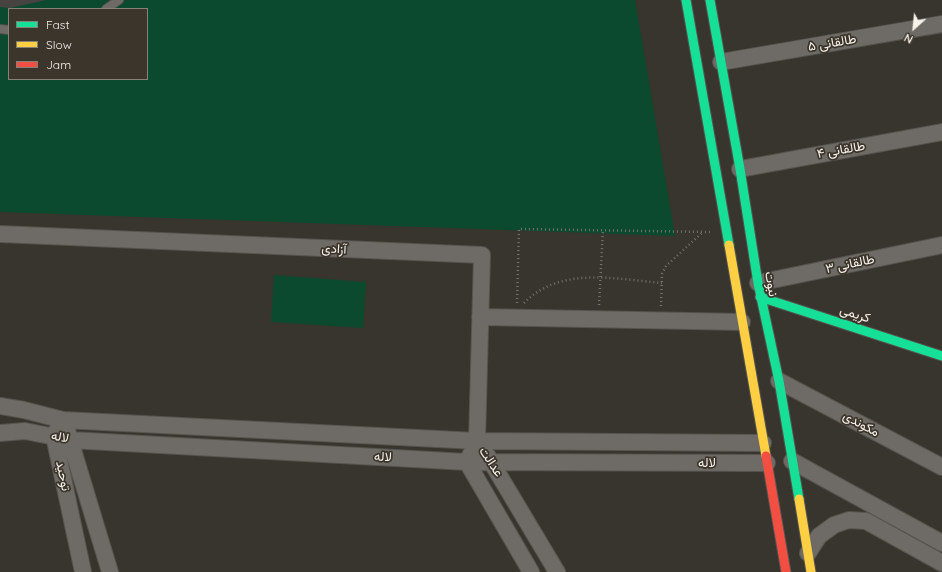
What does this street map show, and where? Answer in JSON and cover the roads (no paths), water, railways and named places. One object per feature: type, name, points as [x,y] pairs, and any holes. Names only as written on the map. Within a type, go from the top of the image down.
[{"type":"street","name":"نبوت","points":[[686,0],[759,417],[777,456],[808,553],[812,572]]},
{"type":"street","name":"نبوت","points":[[710,0],[721,62],[734,170],[779,382],[782,418],[777,456],[786,572]]},
{"type":"street","name":"طالقانی ۵","points":[[721,62],[942,24]]},
{"type":"street","name":"طالقانی ۴","points":[[734,170],[942,132]]},
{"type":"street","points":[[716,173],[734,170]]},
{"type":"street","name":"آزادی","points":[[0,234],[482,255],[477,441]]},
{"type":"street","name":"طالقانی ۳","points":[[759,290],[942,245]]},
{"type":"street","name":"کریمی","points":[[759,290],[942,356]]},
{"type":"street","points":[[480,317],[517,314],[598,320],[742,322]]},
{"type":"street","name":"مکوندی","points":[[779,382],[942,467]]},
{"type":"street","name":"لاله","points":[[0,406],[24,410],[63,420],[777,456],[942,543]]},
{"type":"street","points":[[759,417],[764,422],[768,423]]},
{"type":"street","points":[[54,436],[63,420]]},
{"type":"street","name":"توحید","points":[[63,420],[110,572]]},
{"type":"street","name":"لاله","points":[[0,433],[25,431],[70,440],[467,462],[777,456]]},
{"type":"street","name":"توحید","points":[[54,436],[83,572]]},
{"type":"street","name":"عدالت","points":[[531,572],[467,462],[477,441],[492,461],[557,572]]},
{"type":"street","points":[[808,553],[819,536],[834,525],[849,520],[866,521],[942,563]]},
{"type":"lane","points":[[108,8],[120,0]]}]
